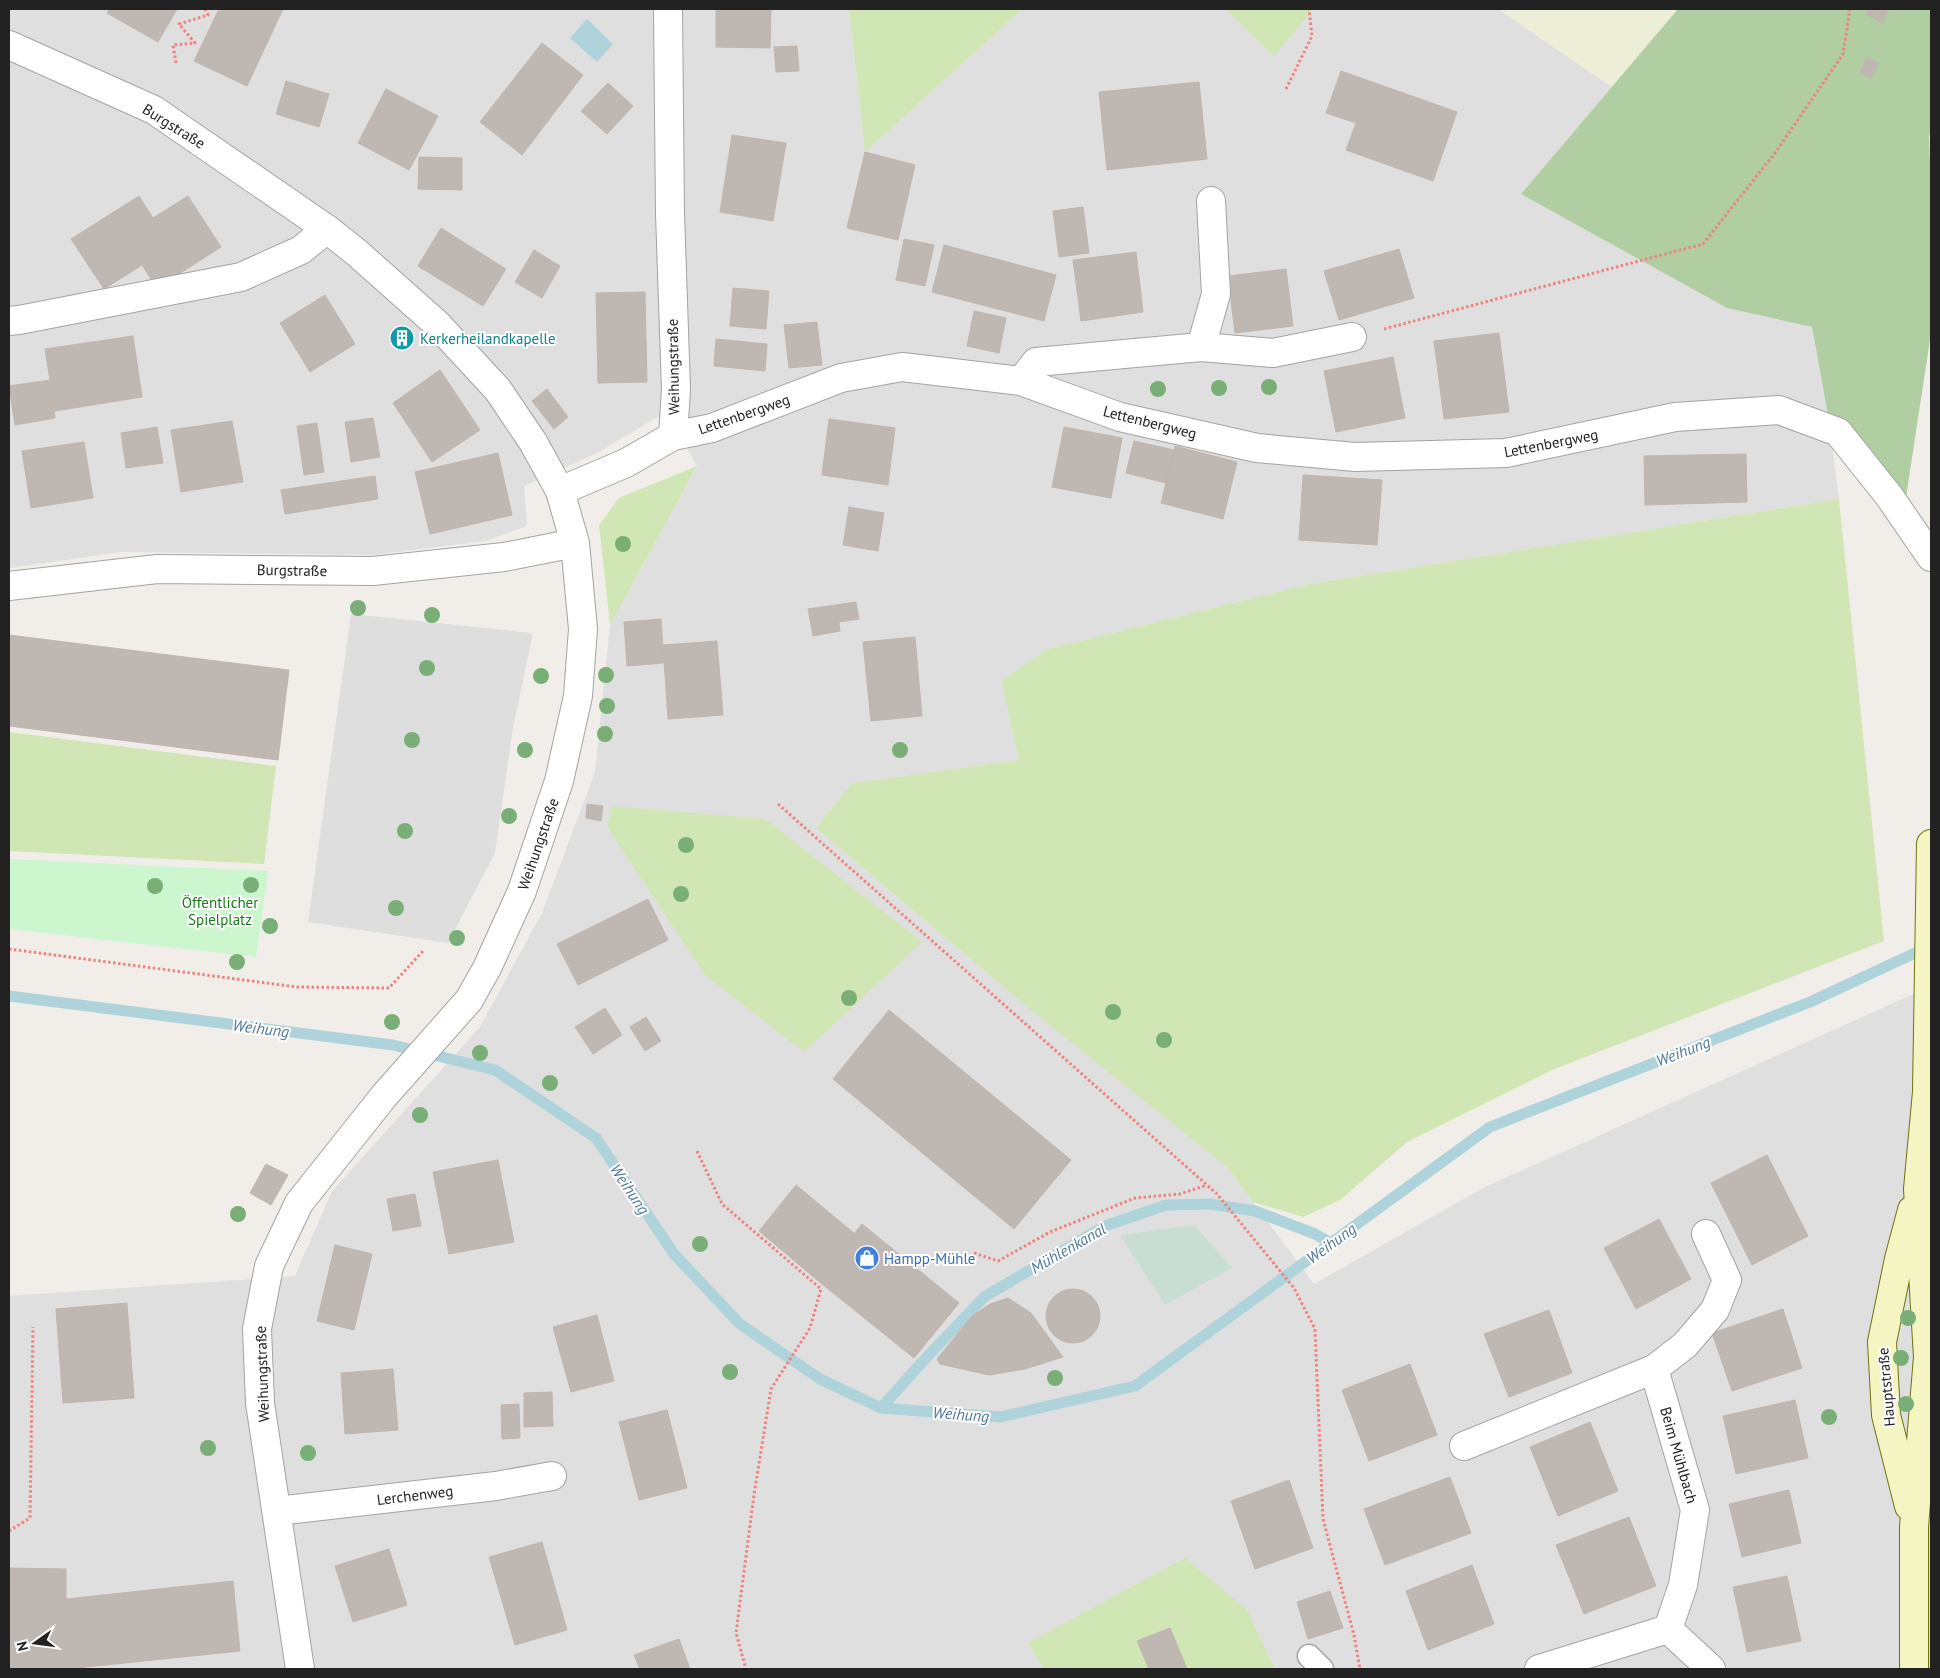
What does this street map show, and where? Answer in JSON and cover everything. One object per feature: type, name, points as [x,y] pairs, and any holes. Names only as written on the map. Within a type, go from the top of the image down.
[{"type":"main road","name":"Hauptstraße","points":[[1914,1669],[1914,1527],[1928,1357],[1918,1189],[1927,1092],[1931,844]]},
{"type":"main road","name":"Hauptstraße","points":[[1914,1527],[1886,1415],[1882,1342],[1899,1259],[1918,1189]]},
{"type":"street","name":"Weihungstraße","points":[[300,1669],[260,1403],[257,1329],[269,1266],[299,1203],[384,1096],[469,1000],[487,968],[522,891],[559,781],[578,696],[583,629],[575,543],[560,491],[626,463],[673,436],[676,389],[670,214],[668,9]]},
{"type":"street","name":"Burgstraße","points":[[9,46],[154,110],[327,228],[437,324],[498,390],[533,442],[560,491]]},
{"type":"street","points":[[1201,347],[1216,294],[1211,200]]},
{"type":"street","points":[[9,320],[19,320],[241,277],[301,250],[327,228]]},
{"type":"street","points":[[1021,381],[1036,362],[1201,347],[1274,353],[1352,337]]},
{"type":"street","name":"Lettenbergweg","points":[[673,436],[712,428],[841,378],[902,368],[1021,381],[1129,419],[1257,448],[1355,457],[1506,453],[1675,417],[1779,410],[1838,432],[1889,496],[1931,557]]},
{"type":"street","name":"Burgstraße","points":[[9,586],[157,569],[374,571],[504,557],[575,543]]},
{"type":"street","points":[[1464,1446],[1654,1369],[1685,1344],[1714,1310],[1727,1280],[1706,1234]]},
{"type":"street","name":"Beim Mühlbach","points":[[1654,1369],[1695,1510],[1684,1585],[1668,1629]]},
{"type":"street","name":"Lerchenweg","points":[[277,1511],[496,1486],[552,1476]]},
{"type":"street","points":[[1539,1669],[1668,1629],[1711,1669]]},
{"type":"path","points":[[176,63],[173,45],[195,43],[179,24],[208,14],[205,9]]},
{"type":"path","points":[[1286,89],[1312,36],[1309,9]]},
{"type":"path","points":[[1352,337],[1703,244],[1775,153],[1843,54],[1850,9]]},
{"type":"path","points":[[778,804],[1207,1185],[1294,1288],[1315,1329],[1323,1519],[1354,1635],[1360,1669]]},
{"type":"path","points":[[9,949],[297,986],[389,988],[423,951]]},
{"type":"path","points":[[697,1151],[722,1204],[821,1289],[810,1328],[771,1389],[754,1495],[736,1633],[746,1669]]},
{"type":"path","points":[[974,1253],[998,1261],[1050,1232],[1135,1198],[1180,1194],[1207,1185]]},
{"type":"path","points":[[9,1531],[30,1518],[32,1327]]},
{"type":"shaded area","points":[[9,9],[849,9],[865,152],[1022,9],[1225,9],[1274,55],[1314,9],[1498,9],[1612,87],[1521,194],[1727,308],[1812,327],[1829,421],[1839,499],[1310,584],[1047,649],[1001,681],[1019,760],[852,783],[816,828],[986,972],[1228,1168],[1314,1284],[1485,1187],[1931,986],[1931,1669],[9,1669],[9,1296],[295,1276],[332,1191],[480,1027],[542,913],[595,772],[610,625],[697,466],[666,412],[597,453],[524,486],[527,526],[485,541],[373,555],[121,552],[9,568]]},
{"type":"shaded area","points":[[351,614],[533,633],[513,728],[495,853],[448,943],[308,922]]},
{"type":"green space","points":[[849,9],[1022,9],[865,152]]},
{"type":"green space","points":[[1225,9],[1314,9],[1274,56]]},
{"type":"green space","points":[[1498,9],[1678,9],[1612,87]]},
{"type":"green space","points":[[1678,9],[1931,9],[1931,132],[1929,136],[1931,333],[1903,517],[1829,421],[1812,327],[1727,308],[1521,194]]},
{"type":"green space","points":[[697,466],[610,625],[599,525],[619,498]]},
{"type":"green space","points":[[1839,499],[1884,941],[1552,1070],[1407,1142],[1340,1200],[1303,1217],[1253,1202],[1228,1168],[1031,1010],[816,828],[852,783],[1019,760],[1001,681],[1047,649],[1310,584]]},
{"type":"green space","points":[[9,732],[276,766],[264,864],[9,851]]},
{"type":"green space","points":[[612,806],[765,819],[922,942],[804,1052],[706,976],[607,827]]},
{"type":"green space","name":"Öffentlicher Spielplatz","points":[[9,859],[268,871],[256,957],[9,929]]},
{"type":"green space","points":[[1194,1225],[1232,1268],[1165,1305],[1120,1235]]},
{"type":"green space","points":[[1185,1558],[1247,1610],[1275,1669],[1044,1669],[1028,1643]]},
{"type":"water","points":[[587,19],[613,44],[597,62],[570,38]]},
{"type":"building","points":[[110,9],[177,9],[158,42],[107,13]]},
{"type":"building","points":[[219,9],[283,9],[247,86],[194,61]]},
{"type":"building","points":[[716,9],[771,9],[770,48],[716,47]]},
{"type":"building","points":[[1868,9],[1889,9],[1882,23],[1866,14]]},
{"type":"building","points":[[542,43],[583,75],[522,155],[480,122]]},
{"type":"building","points":[[797,46],[799,71],[776,72],[774,47]]},
{"type":"building","points":[[1867,57],[1878,63],[1871,78],[1860,72]]},
{"type":"building","points":[[1341,71],[1457,112],[1433,181],[1346,150],[1356,123],[1326,113]]},
{"type":"building","points":[[286,81],[329,94],[319,127],[276,114]]},
{"type":"building","points":[[1199,82],[1207,159],[1107,170],[1099,92]]},
{"type":"building","points":[[608,83],[633,106],[607,134],[581,111]]},
{"type":"building","points":[[386,89],[438,116],[409,170],[358,143]]},
{"type":"building","points":[[732,135],[786,143],[773,221],[720,212]]},
{"type":"building","points":[[865,152],[915,165],[898,240],[847,228]]},
{"type":"building","points":[[419,157],[462,158],[462,190],[418,189]]},
{"type":"building","points":[[139,196],[153,218],[188,196],[221,247],[157,288],[142,265],[104,289],[71,239]]},
{"type":"building","points":[[1083,207],[1089,253],[1059,257],[1053,211]]},
{"type":"building","points":[[441,228],[506,269],[483,306],[418,266]]},
{"type":"building","points":[[904,239],[934,245],[925,286],[896,280]]},
{"type":"building","points":[[944,245],[1056,275],[1044,321],[932,292]]},
{"type":"building","points":[[1399,249],[1414,298],[1339,320],[1324,271]]},
{"type":"building","points":[[534,250],[560,266],[542,298],[515,282]]},
{"type":"building","points":[[1136,252],[1143,312],[1081,321],[1073,260]]},
{"type":"building","points":[[1286,269],[1293,326],[1235,333],[1228,276]]},
{"type":"building","points":[[733,288],[769,291],[766,329],[730,326]]},
{"type":"building","points":[[645,292],[647,382],[598,383],[596,293]]},
{"type":"building","points":[[325,295],[355,344],[310,372],[280,323]]},
{"type":"building","points":[[974,311],[1006,318],[999,353],[967,346]]},
{"type":"building","points":[[817,322],[822,365],[789,368],[784,325]]},
{"type":"building","name":"Kerkerheilandkapelle","points":[[401,329],[411,340],[401,347],[393,337]]},
{"type":"building","points":[[1499,333],[1509,412],[1444,419],[1434,341]]},
{"type":"building","points":[[133,336],[142,397],[55,411],[45,349]]},
{"type":"building","points":[[716,339],[767,344],[765,371],[714,366]]},
{"type":"building","points":[[1393,357],[1405,418],[1336,432],[1324,371]]},
{"type":"building","points":[[440,370],[480,430],[432,462],[393,403]]},
{"type":"building","points":[[50,380],[55,418],[15,425],[9,386]]},
{"type":"building","points":[[547,389],[568,417],[554,429],[532,401]]},
{"type":"building","points":[[373,418],[380,457],[351,462],[345,422]]},
{"type":"building","points":[[829,419],[895,428],[888,485],[822,475]]},
{"type":"building","points":[[232,421],[243,482],[181,492],[171,430]]},
{"type":"building","points":[[317,423],[324,472],[304,475],[297,426]]},
{"type":"building","points":[[157,427],[163,463],[126,468],[121,433]]},
{"type":"building","points":[[1064,427],[1122,438],[1111,498],[1052,487]]},
{"type":"building","points":[[1134,441],[1174,450],[1166,483],[1126,473]]},
{"type":"building","points":[[84,442],[93,498],[31,508],[22,451]]},
{"type":"building","points":[[1175,446],[1237,462],[1223,519],[1161,503]]},
{"type":"building","points":[[498,453],[512,515],[430,534],[415,472]]},
{"type":"building","points":[[1746,454],[1747,502],[1645,505],[1644,456]]},
{"type":"building","points":[[1303,475],[1382,480],[1377,545],[1299,540]]},
{"type":"building","points":[[375,476],[378,499],[285,514],[281,490]]},
{"type":"building","points":[[849,507],[884,513],[878,551],[843,545]]},
{"type":"building","points":[[856,602],[859,619],[839,622],[840,631],[813,636],[808,609]]},
{"type":"building","points":[[661,619],[664,663],[627,666],[624,622]]},
{"type":"building","points":[[9,635],[289,670],[278,760],[9,726]]},
{"type":"building","points":[[915,637],[922,716],[871,721],[863,642]]},
{"type":"building","points":[[717,641],[723,715],[668,719],[663,645]]},
{"type":"building","points":[[587,804],[603,806],[601,821],[586,818]]},
{"type":"building","points":[[648,899],[668,940],[578,985],[557,944]]},
{"type":"building","points":[[605,1008],[622,1035],[593,1054],[575,1027]]},
{"type":"building","points":[[889,1010],[1071,1160],[1014,1229],[833,1079]]},
{"type":"building","points":[[646,1017],[661,1041],[645,1051],[630,1027]]},
{"type":"building","points":[[1767,1155],[1808,1236],[1752,1265],[1711,1183]]},
{"type":"building","points":[[498,1160],[514,1242],[449,1254],[433,1172]]},
{"type":"building","points":[[266,1164],[288,1175],[271,1205],[250,1193]]},
{"type":"building","points":[[796,1185],[855,1234],[817,1280],[759,1231]]},
{"type":"building","points":[[415,1194],[421,1226],[393,1231],[387,1199]]},
{"type":"building","points":[[1659,1219],[1691,1279],[1636,1309],[1604,1248]]},
{"type":"building","points":[[862,1224],[959,1303],[914,1358],[817,1280]]},
{"type":"building","points":[[335,1245],[372,1254],[354,1330],[317,1321]]},
{"type":"building","points":[[1068,1289],[1078,1289],[1088,1293],[1096,1301],[1100,1316],[1096,1331],[1088,1339],[1078,1343],[1068,1343],[1058,1339],[1050,1331],[1046,1321],[1046,1311],[1050,1301],[1058,1293]]},
{"type":"building","points":[[1008,1298],[1031,1313],[1063,1357],[1025,1369],[989,1375],[940,1364],[937,1359],[972,1316],[990,1304]]},
{"type":"building","points":[[127,1303],[134,1398],[63,1403],[56,1309]]},
{"type":"building","points":[[1783,1309],[1802,1368],[1732,1391],[1712,1333]]},
{"type":"building","points":[[1549,1310],[1572,1373],[1509,1397],[1484,1334]]},
{"type":"building","points":[[597,1315],[614,1381],[571,1392],[553,1327]]},
{"type":"building","points":[[1410,1364],[1437,1435],[1369,1461],[1342,1390]]},
{"type":"building","points":[[393,1369],[398,1430],[345,1434],[341,1373]]},
{"type":"building","points":[[552,1392],[553,1426],[524,1427],[524,1393]]},
{"type":"building","points":[[1795,1400],[1808,1458],[1736,1474],[1723,1416]]},
{"type":"building","points":[[519,1404],[520,1438],[502,1439],[501,1405]]},
{"type":"building","points":[[667,1410],[687,1488],[639,1500],[619,1422]]},
{"type":"building","points":[[1590,1422],[1618,1491],[1558,1516],[1530,1447]]},
{"type":"building","points":[[1450,1477],[1471,1533],[1385,1565],[1364,1509]]},
{"type":"building","points":[[1289,1480],[1313,1548],[1255,1569],[1231,1501]]},
{"type":"building","points":[[1789,1490],[1801,1543],[1742,1557],[1729,1504]]},
{"type":"building","points":[[1629,1517],[1656,1586],[1584,1614],[1556,1545]]},
{"type":"building","points":[[542,1542],[567,1630],[515,1645],[489,1557]]},
{"type":"building","points":[[389,1549],[407,1605],[353,1622],[335,1566]]},
{"type":"building","points":[[1472,1565],[1494,1624],[1428,1650],[1406,1591]]},
{"type":"building","points":[[9,1568],[66,1569],[66,1599],[233,1581],[240,1651],[67,1669],[9,1669]]},
{"type":"building","points":[[1787,1576],[1801,1641],[1747,1652],[1733,1587]]},
{"type":"building","points":[[1330,1591],[1343,1628],[1308,1639],[1297,1602]]},
{"type":"building","points":[[1170,1628],[1187,1669],[1149,1669],[1137,1641]]},
{"type":"building","points":[[679,1639],[690,1669],[640,1669],[634,1655]]},
{"type":"waterway","name":"Weihung","points":[[9,996],[393,1045],[495,1070],[596,1138],[674,1254],[740,1324],[820,1379],[881,1408],[1000,1417],[1135,1386],[1490,1127],[1810,1002],[1930,946]]},
{"type":"waterway","name":"Mühlenkanal","points":[[881,1408],[984,1297],[1105,1226],[1166,1205],[1210,1204],[1255,1211],[1315,1234],[1331,1243]]},
{"type":"place","name":"Kerkerheilandkapelle","points":[[402,338]]},
{"type":"place","name":"Hampp-Mühle","points":[[867,1258]]}]
